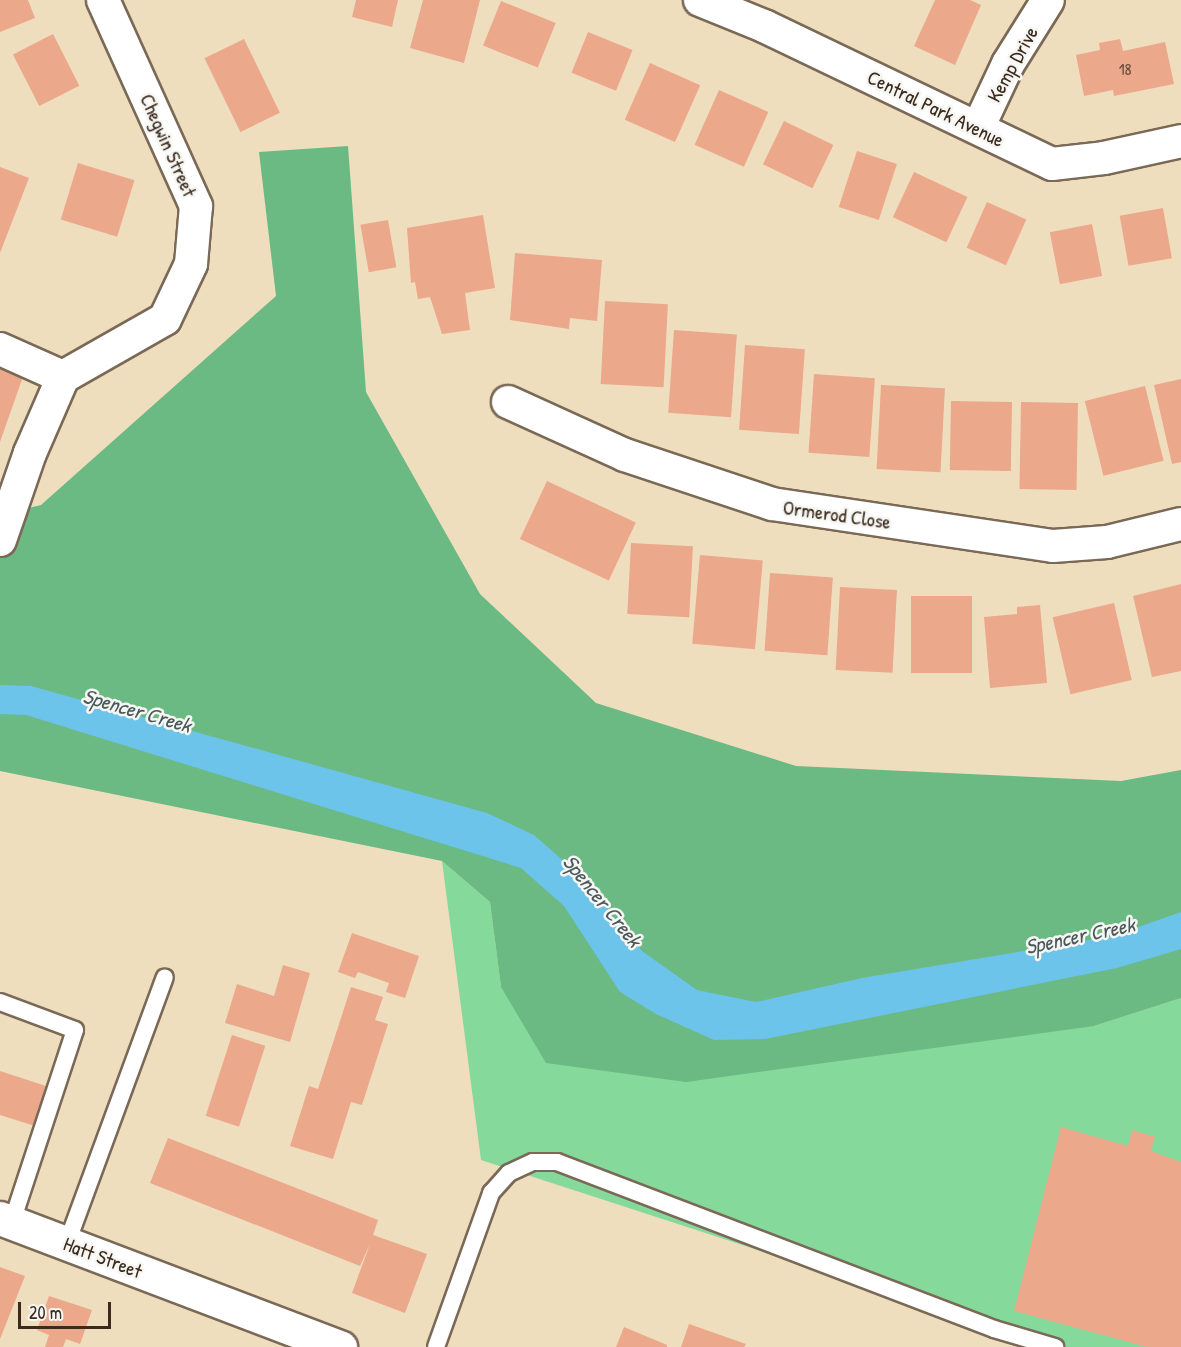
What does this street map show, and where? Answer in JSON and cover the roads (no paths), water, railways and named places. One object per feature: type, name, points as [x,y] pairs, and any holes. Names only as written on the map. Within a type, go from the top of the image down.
[{"type":"street","name":"Chegwin Street","points":[[63,377],[165,319],[191,264],[196,206],[102,0]]},
{"type":"street","name":"Central Park Avenue","points":[[700,0],[764,26],[1052,164],[1104,158],[1181,141]]},
{"type":"street","name":"Kemp Drive","points":[[978,128],[1008,64],[1048,0]]},
{"type":"street","points":[[0,349],[63,377],[30,453],[0,540]]},
{"type":"street","name":"Ormerod Close","points":[[508,402],[625,455],[772,504],[1053,546],[1107,542],[1181,524]]},
{"type":"street","name":"Hatt Street","points":[[6,1220],[340,1347]]},
{"type":"lane","points":[[67,1244],[165,977]]},
{"type":"lane","points":[[0,1002],[75,1030],[6,1220]]},
{"type":"lane","points":[[436,1347],[491,1193],[509,1173],[533,1162],[557,1162],[986,1326],[1055,1347]]},
{"type":"water","points":[[0,685],[31,686],[487,813],[534,835],[575,871],[642,951],[697,990],[756,1002],[862,978],[1113,936],[1181,912],[1181,949],[1117,968],[765,1039],[714,1040],[656,1014],[620,992],[564,906],[521,868],[26,715],[0,714]]},
{"type":"water label","name":"Spencer Creek","points":[[137,711]]},
{"type":"water label","name":"Spencer Creek","points":[[602,901]]},
{"type":"water label","name":"Spencer Creek","points":[[1080,936]]}]
